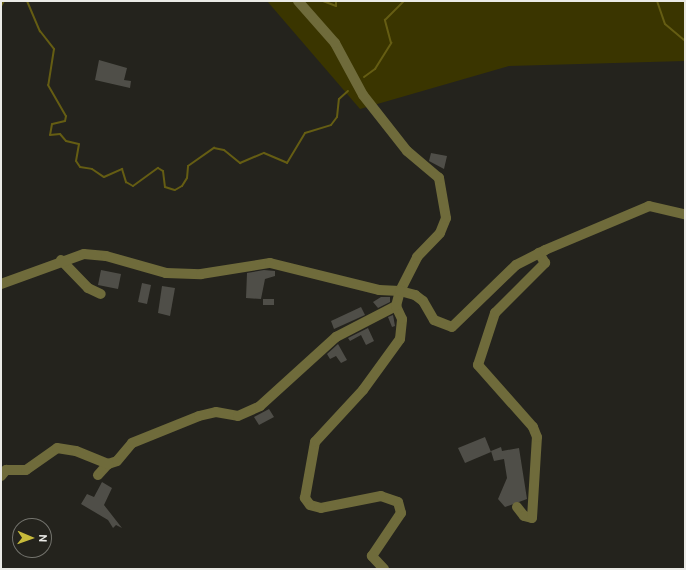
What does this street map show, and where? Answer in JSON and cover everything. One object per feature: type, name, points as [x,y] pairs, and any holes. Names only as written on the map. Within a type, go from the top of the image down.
[{"type":"street","points":[[298,1],[335,43],[363,95],[407,151],[439,178],[446,218],[440,233],[417,257],[400,291],[396,306],[402,319],[400,339],[363,390],[315,442],[305,498],[310,505],[322,508],[381,496],[398,502],[401,514],[372,556],[384,569]]},
{"type":"street","points":[[1,284],[61,260],[84,254],[106,256],[160,272],[201,274],[270,263],[380,290],[400,291],[415,294],[423,301],[434,320],[452,327],[516,265],[539,253],[649,206],[685,214]]},
{"type":"street","points":[[517,507],[524,516],[532,518],[537,437],[533,427],[478,365],[495,313],[545,263],[539,253]]},
{"type":"street","points":[[61,260],[88,288],[100,294]]},
{"type":"street","points":[[98,475],[108,464],[117,461],[132,444],[199,416],[216,412],[238,416],[260,406],[336,337],[396,306]]},
{"type":"street","points":[[1,476],[6,470],[26,470],[57,448],[76,451],[108,464]]},
{"type":"shaded area","points":[[267,1],[685,1],[685,61],[509,66],[360,109]]},
{"type":"building","points":[[99,60],[127,68],[124,80],[131,81],[130,88],[95,80]]},
{"type":"building","points":[[431,153],[447,156],[444,169],[429,161]]},
{"type":"building","points":[[101,270],[121,274],[118,289],[98,285]]},
{"type":"building","points":[[264,270],[275,271],[275,276],[265,279],[261,299],[246,298],[247,273]]},
{"type":"building","points":[[142,283],[151,285],[147,304],[138,302]]},
{"type":"building","points":[[162,286],[175,288],[170,316],[158,313]]},
{"type":"building","points":[[381,297],[390,297],[390,302],[378,308],[373,302]]},
{"type":"building","points":[[263,299],[274,299],[274,305],[263,305]]},
{"type":"building","points":[[361,307],[365,315],[334,329],[331,321]]},
{"type":"building","points":[[393,315],[395,326],[392,327],[388,317]]},
{"type":"building","points":[[368,328],[374,341],[366,345],[361,335],[350,341],[348,338]]},
{"type":"building","points":[[338,344],[347,360],[341,363],[336,356],[330,359],[327,354]]},
{"type":"building","points":[[269,409],[274,417],[259,425],[254,417]]},
{"type":"building","points":[[485,437],[491,452],[465,463],[458,448]]},
{"type":"building","points":[[501,447],[502,451],[519,448],[527,499],[505,507],[498,499],[507,478],[504,459],[494,461],[491,451]]},
{"type":"building","points":[[102,482],[112,488],[104,505],[122,528],[116,525],[113,528],[108,520],[81,504],[87,494],[94,497]]},
{"type":"waterway","points":[[1,6],[4,1]]},
{"type":"waterway","points":[[27,1],[40,31],[54,49],[48,85],[66,116],[65,121],[52,124],[50,135],[60,134],[66,141],[79,144],[76,161],[80,167],[92,169],[104,177],[122,169],[126,182],[133,186],[158,168],[163,171],[165,187],[175,190],[182,186],[187,178],[188,166],[214,148],[224,150],[240,163],[264,153],[287,163],[305,133],[331,125],[337,117],[339,99],[348,91]]},
{"type":"waterway","points":[[323,1],[336,6],[336,1]]},
{"type":"waterway","points":[[364,77],[375,69],[391,43],[385,20],[404,1]]},
{"type":"waterway","points":[[657,1],[665,24],[685,41]]}]
